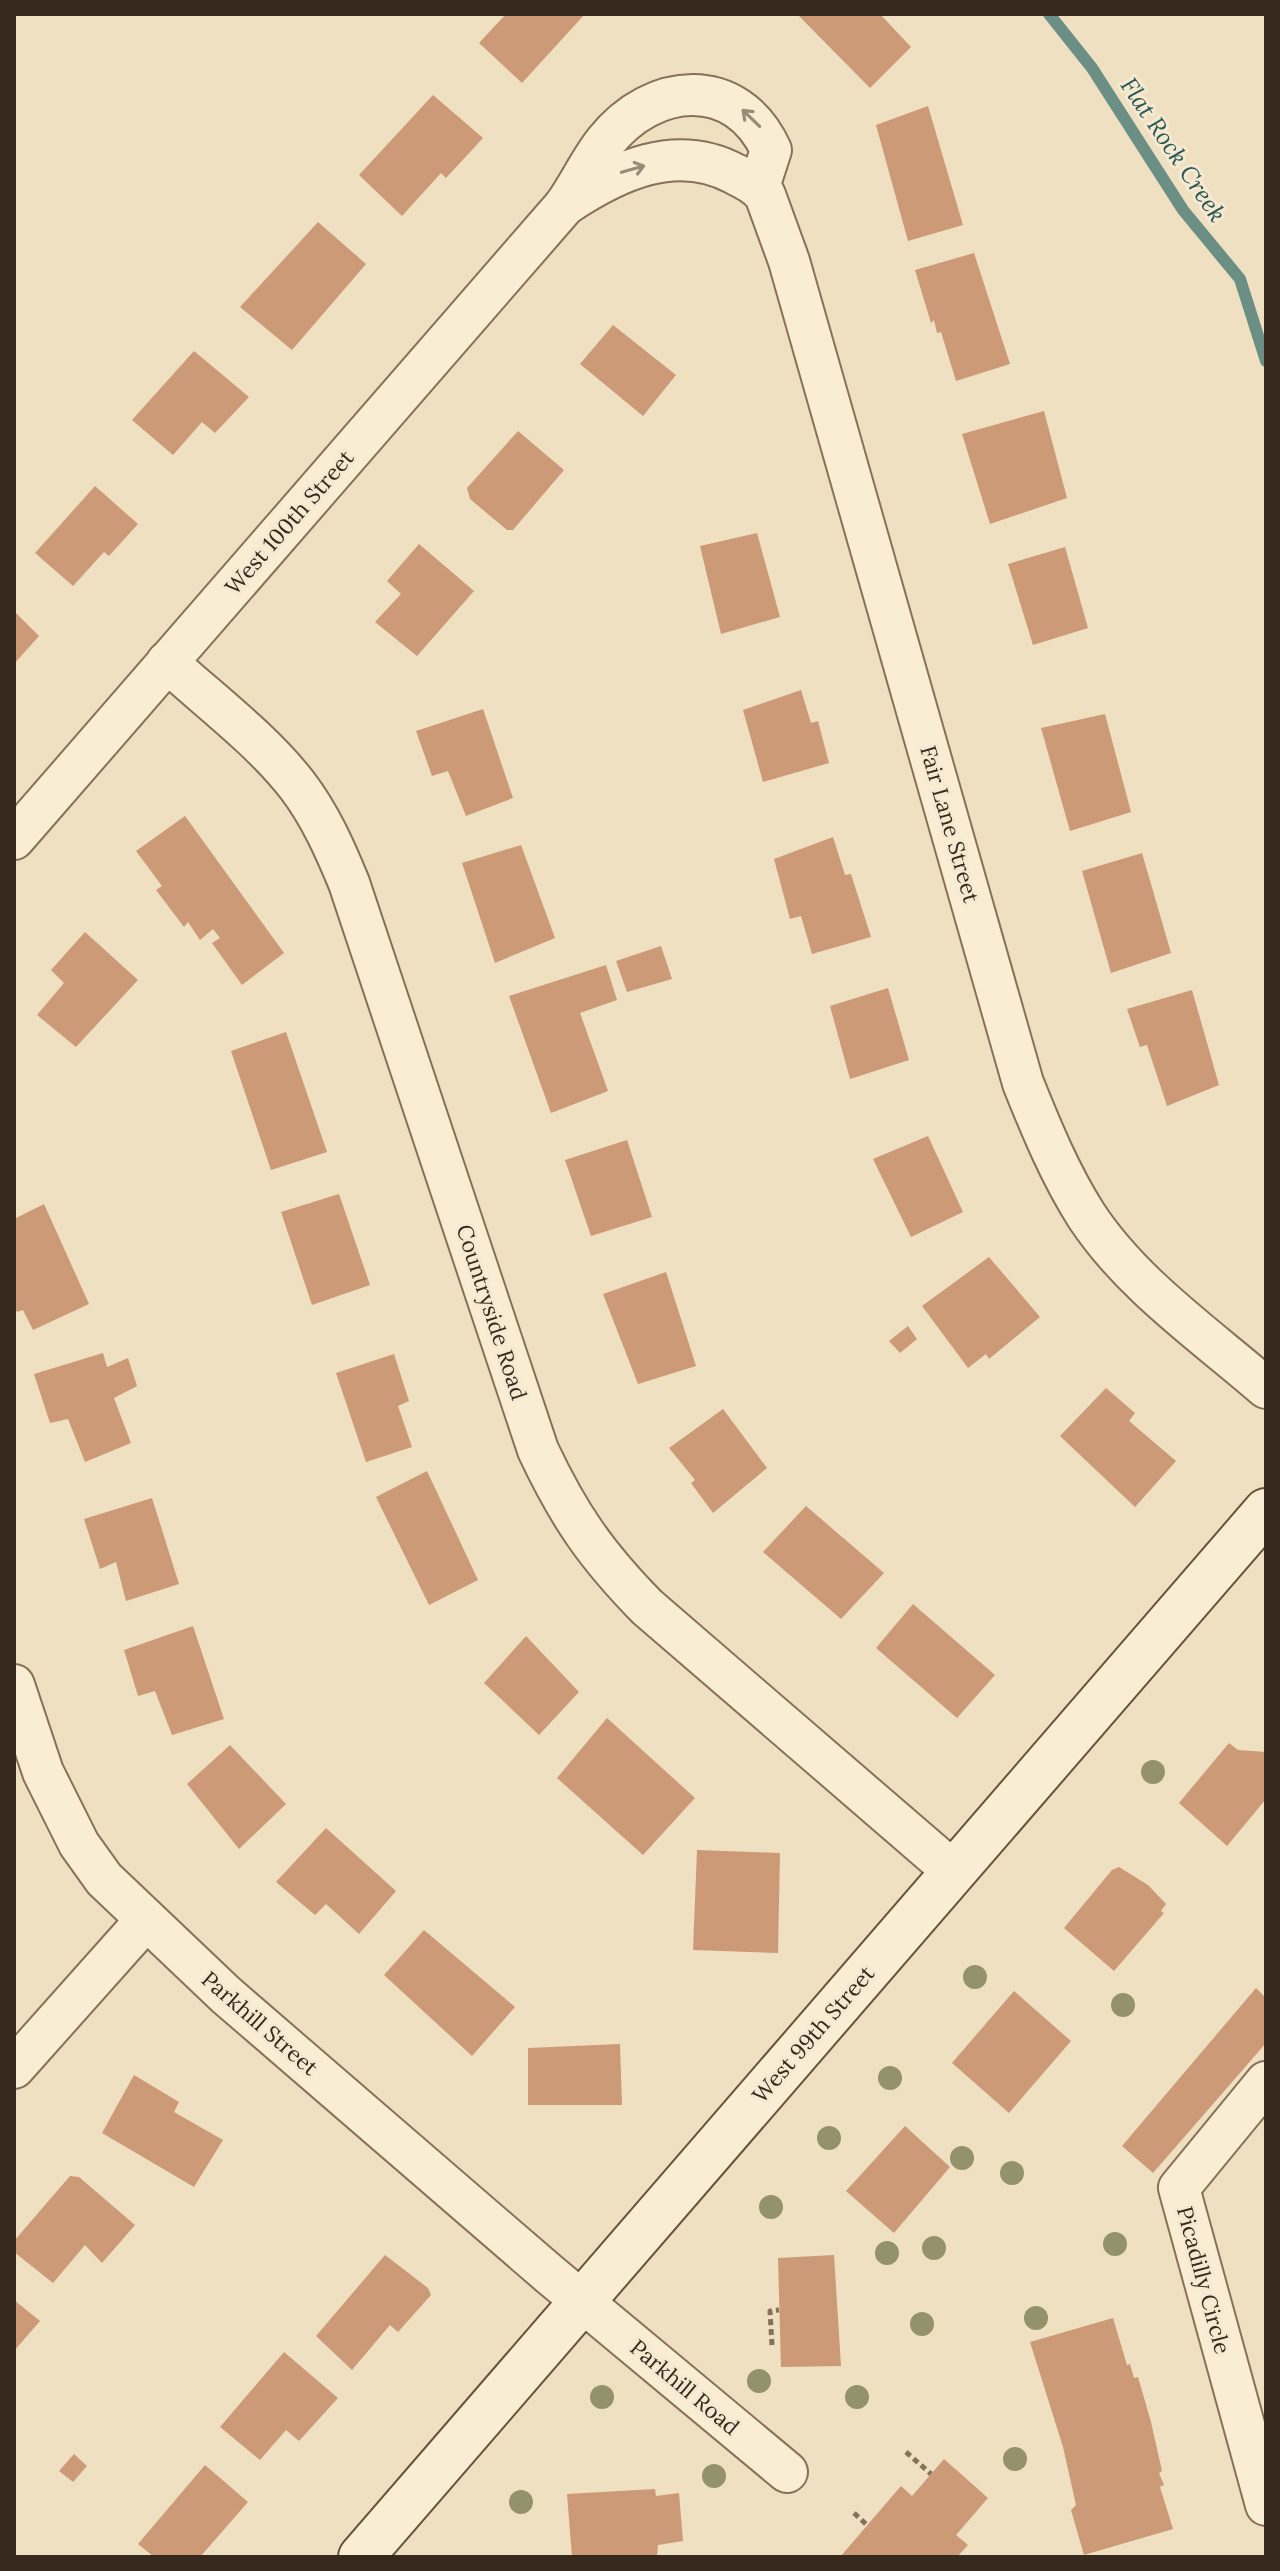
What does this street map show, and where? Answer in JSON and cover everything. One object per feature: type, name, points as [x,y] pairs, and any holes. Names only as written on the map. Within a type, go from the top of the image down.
[{"type":"street","name":"West 100th Street","points":[[14,839],[565,205],[606,140],[651,103],[702,94],[724,99],[753,118],[771,150],[759,187],[717,164],[676,158],[606,178],[565,205]]},
{"type":"street","name":"Fair Lane Street","points":[[759,187],[789,261],[1020,1071],[1042,1133],[1087,1215],[1120,1258],[1266,1388]]},
{"type":"street","name":"Countryside Road","points":[[167,662],[270,755],[297,785],[328,832],[349,883],[538,1450],[564,1506],[609,1567],[647,1607],[953,1871]]},
{"type":"street","name":"West 99th Street","points":[[361,2557],[1266,1511]]},
{"type":"street","name":"Parkhill Street","points":[[14,1685],[43,1772],[79,1844],[104,1879],[226,1995],[582,2302]]},
{"type":"street","points":[[14,2068],[145,1921]]},
{"type":"street","name":"Picadilly Circle","points":[[1266,2082],[1179,2188],[1266,2505]]},
{"type":"street","name":"Parkhill Road","points":[[582,2302],[787,2472]]},
{"type":"path","points":[[772,2345],[770,2311],[779,2310]]},
{"type":"path","points":[[906,2452],[931,2474]]},
{"type":"path","points":[[854,2513],[867,2525]]},
{"type":"building","points":[[506,14],[585,14],[522,83],[479,43]]},
{"type":"building","points":[[797,14],[880,14],[911,47],[870,88]]},
{"type":"building","points":[[433,95],[483,138],[446,178],[441,173],[402,216],[359,175]]},
{"type":"building","points":[[928,106],[963,225],[908,241],[876,125]]},
{"type":"building","points":[[318,222],[366,264],[292,350],[240,307]]},
{"type":"building","points":[[974,253],[1010,364],[956,381],[941,332],[937,333],[934,320],[931,323],[915,270]]},
{"type":"building","points":[[613,325],[676,375],[643,416],[580,364]]},
{"type":"building","points":[[194,351],[249,397],[215,433],[202,422],[173,455],[132,420]]},
{"type":"building","points":[[1044,411],[1067,498],[990,524],[962,434]]},
{"type":"building","points":[[518,431],[564,470],[513,530],[507,530],[470,499],[467,488]]},
{"type":"building","points":[[95,486],[138,524],[109,556],[104,552],[73,586],[35,553]]},
{"type":"building","points":[[757,533],[780,617],[721,634],[700,546]]},
{"type":"building","points":[[419,544],[474,591],[417,656],[375,622],[401,594],[387,581]]},
{"type":"building","points":[[1065,547],[1088,628],[1033,645],[1008,564]]},
{"type":"building","points":[[14,611],[39,636],[14,664]]},
{"type":"building","points":[[801,690],[811,723],[818,721],[829,763],[763,782],[743,710]]},
{"type":"building","points":[[483,709],[513,798],[466,816],[448,771],[432,776],[416,731]]},
{"type":"building","points":[[1105,714],[1131,812],[1070,831],[1041,728]]},
{"type":"building","points":[[185,816],[284,953],[242,985],[212,943],[220,938],[213,929],[200,940],[188,922],[184,927],[156,890],[162,886],[136,851]]},
{"type":"building","points":[[833,837],[845,875],[851,874],[871,937],[812,954],[801,916],[790,919],[774,859]]},
{"type":"building","points":[[521,845],[555,938],[495,963],[462,863]]},
{"type":"building","points":[[1142,853],[1171,953],[1111,973],[1082,871]]},
{"type":"building","points":[[85,932],[138,980],[76,1047],[37,1015],[64,983],[51,970]]},
{"type":"building","points":[[661,946],[672,979],[627,992],[616,961]]},
{"type":"building","points":[[606,965],[617,1000],[580,1013],[608,1091],[551,1113],[509,996]]},
{"type":"building","points":[[888,988],[909,1060],[850,1079],[830,1006]]},
{"type":"building","points":[[1192,990],[1219,1085],[1167,1106],[1147,1045],[1140,1047],[1127,1009]]},
{"type":"building","points":[[286,1032],[327,1152],[271,1170],[231,1051]]},
{"type":"building","points":[[928,1136],[963,1212],[911,1237],[873,1159]]},
{"type":"building","points":[[627,1140],[652,1217],[591,1236],[565,1160]]},
{"type":"building","points":[[339,1194],[370,1285],[312,1305],[281,1212]]},
{"type":"building","points":[[44,1204],[89,1304],[33,1330],[23,1310],[17,1312],[14,1306],[14,1219]]},
{"type":"building","points":[[989,1257],[1040,1317],[989,1359],[986,1354],[968,1368],[922,1306]]},
{"type":"building","points":[[666,1272],[696,1366],[638,1384],[603,1294]]},
{"type":"building","points":[[908,1326],[917,1339],[900,1353],[889,1341]]},
{"type":"building","points":[[103,1353],[107,1367],[128,1358],[137,1386],[114,1398],[131,1443],[85,1462],[68,1419],[50,1423],[34,1374]]},
{"type":"building","points":[[394,1354],[409,1401],[398,1406],[412,1447],[366,1462],[336,1373]]},
{"type":"building","points":[[1106,1388],[1135,1413],[1129,1421],[1176,1461],[1135,1507],[1060,1436]]},
{"type":"building","points":[[723,1409],[767,1468],[713,1513],[691,1483],[695,1480],[669,1448]]},
{"type":"building","points":[[427,1471],[478,1580],[429,1605],[376,1497]]},
{"type":"building","points":[[152,1498],[179,1584],[126,1601],[116,1562],[100,1569],[84,1519]]},
{"type":"building","points":[[806,1506],[884,1573],[841,1619],[763,1552]]},
{"type":"building","points":[[913,1604],[995,1675],[957,1718],[876,1648]]},
{"type":"building","points":[[193,1626],[224,1719],[172,1735],[155,1691],[138,1696],[124,1650]]},
{"type":"building","points":[[526,1636],[579,1692],[539,1735],[484,1683]]},
{"type":"building","points":[[607,1718],[695,1798],[643,1855],[557,1778]]},
{"type":"building","points":[[1229,1743],[1238,1750],[1266,1752],[1266,1799],[1227,1846],[1179,1803]]},
{"type":"building","points":[[230,1745],[286,1804],[239,1849],[187,1784]]},
{"type":"building","points":[[326,1828],[396,1891],[359,1934],[326,1904],[315,1915],[276,1882]]},
{"type":"building","points":[[697,1850],[780,1853],[778,1953],[693,1950]]},
{"type":"building","points":[[1119,1867],[1148,1885],[1166,1904],[1161,1911],[1164,1913],[1114,1971],[1064,1928],[1112,1870]]},
{"type":"building","points":[[424,1930],[515,2007],[472,2056],[384,1975]]},
{"type":"building","points":[[1256,1988],[1266,1998],[1266,2043],[1153,2173],[1122,2146]]},
{"type":"building","points":[[1014,1991],[1071,2041],[1009,2113],[952,2063]]},
{"type":"building","points":[[620,2044],[622,2105],[528,2105],[528,2048]]},
{"type":"building","points":[[134,2075],[179,2102],[174,2112],[223,2140],[194,2187],[102,2133]]},
{"type":"building","points":[[905,2126],[950,2167],[894,2233],[846,2191]]},
{"type":"building","points":[[70,2176],[79,2177],[135,2225],[102,2263],[85,2245],[53,2283],[14,2252],[14,2241]]},
{"type":"building","points":[[385,2255],[428,2288],[431,2295],[398,2332],[390,2325],[352,2370],[316,2336]]},
{"type":"building","points":[[834,2255],[841,2366],[781,2367],[778,2258]]},
{"type":"building","points":[[14,2300],[40,2321],[14,2351]]},
{"type":"building","points":[[1113,2318],[1127,2365],[1130,2364],[1134,2378],[1138,2377],[1151,2422],[1162,2471],[1159,2473],[1164,2485],[1160,2487],[1173,2529],[1084,2555],[1071,2510],[1076,2505],[1063,2447],[1030,2342]]},
{"type":"building","points":[[284,2352],[338,2398],[299,2441],[286,2430],[260,2460],[220,2427]]},
{"type":"building","points":[[74,2454],[87,2466],[73,2482],[59,2471]]},
{"type":"building","points":[[944,2459],[988,2498],[956,2535],[968,2545],[957,2557],[840,2557],[901,2486],[912,2496]]},
{"type":"building","points":[[205,2465],[248,2502],[200,2557],[154,2557],[138,2544]]},
{"type":"building","points":[[655,2489],[656,2496],[679,2493],[683,2541],[658,2545],[657,2557],[572,2557],[567,2494]]},
{"type":"waterway","name":"Flat Rock Creek","points":[[1049,14],[1092,68],[1183,210],[1240,279],[1266,361]]}]
